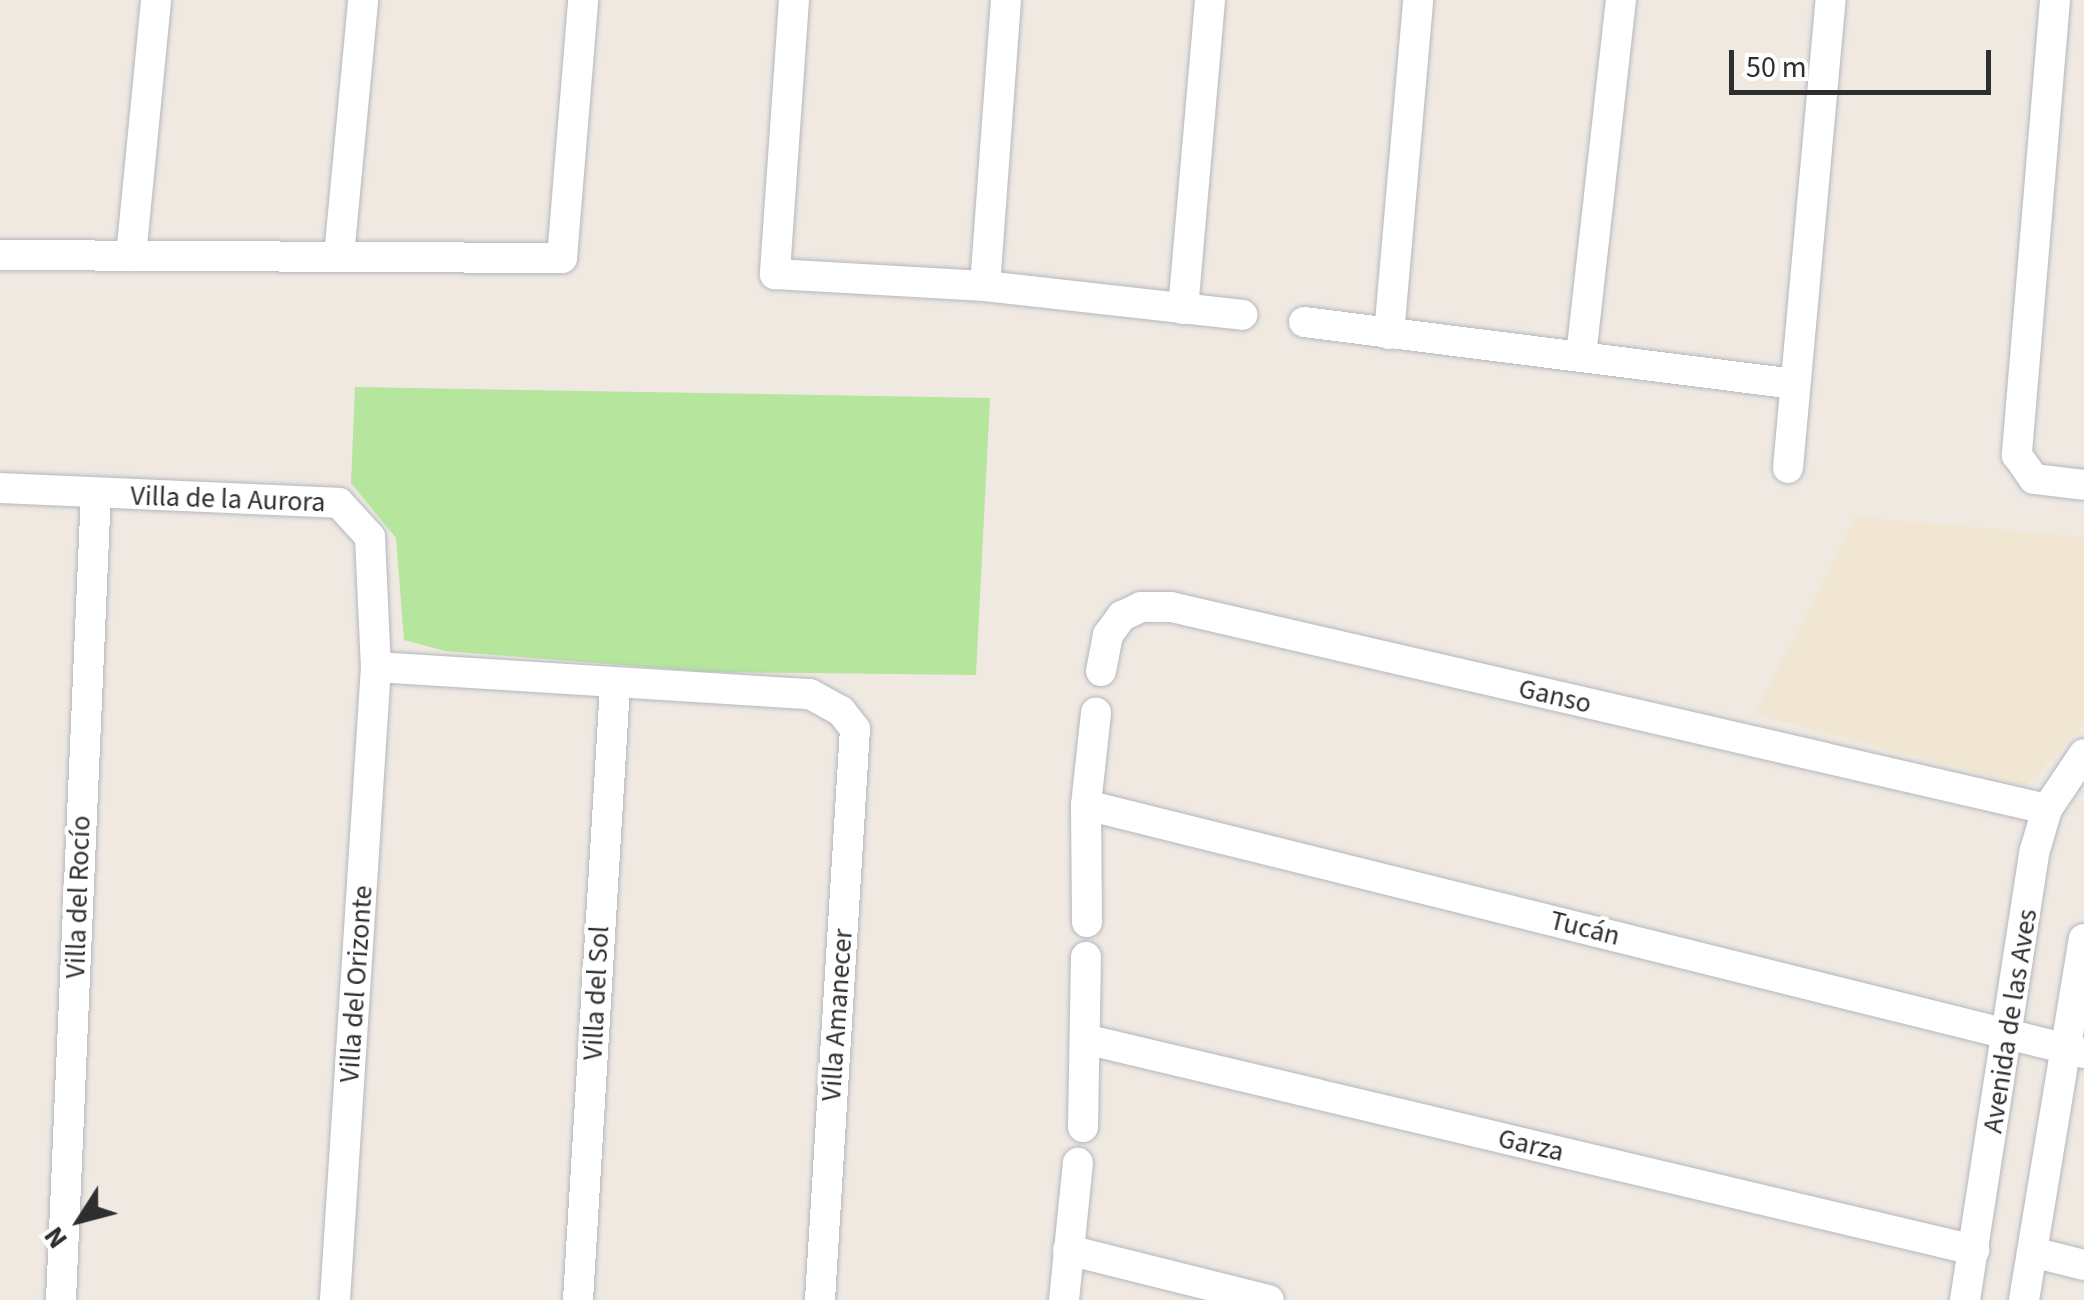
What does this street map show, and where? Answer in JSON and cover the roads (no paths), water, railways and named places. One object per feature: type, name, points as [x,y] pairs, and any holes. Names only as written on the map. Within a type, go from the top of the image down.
[{"type":"street","points":[[131,256],[156,0]]},
{"type":"street","points":[[339,256],[364,0]]},
{"type":"street","points":[[0,256],[562,258],[583,0]]},
{"type":"street","points":[[794,0],[776,274],[986,286],[1242,315]]},
{"type":"street","points":[[986,286],[1006,0]]},
{"type":"street","points":[[1183,309],[1210,0]]},
{"type":"street","points":[[1389,334],[1418,0]]},
{"type":"street","points":[[1581,356],[1621,0]]},
{"type":"street","points":[[1788,468],[1831,0]]},
{"type":"street","points":[[2056,0],[2017,455],[2034,480],[2084,484]]},
{"type":"street","points":[[1304,322],[1794,384]]},
{"type":"street","name":"Villa de la Aurora","points":[[0,488],[339,503],[370,537],[376,667]]},
{"type":"street","name":"Villa del Rocío","points":[[61,1300],[96,493]]},
{"type":"street","name":"Ganso","points":[[1101,671],[1108,635],[1122,616],[1141,608],[1171,607],[2047,809]]},
{"type":"street","points":[[376,667],[615,686]]},
{"type":"street","name":"Villa del Orizonte","points":[[336,1300],[376,667]]},
{"type":"street","name":"Villa Amanecer","points":[[615,686],[810,694],[841,711],[855,729],[820,1300]]},
{"type":"street","name":"Villa del Sol","points":[[578,1300],[615,686]]},
{"type":"street","points":[[1087,922],[1086,805],[1096,713]]},
{"type":"street","name":"Avenida de las Aves","points":[[1965,1300],[2010,1033],[2035,850],[2047,809],[2084,754]]},
{"type":"street","name":"Tucán","points":[[1086,805],[2077,1051]]},
{"type":"street","points":[[2024,1300],[2077,1051],[2084,940]]},
{"type":"street","points":[[1083,1127],[1089,1040],[1086,958]]},
{"type":"street","name":"Garza","points":[[1089,1040],[1974,1250]]},
{"type":"street","points":[[1064,1300],[1078,1163]]},
{"type":"street","points":[[1068,1250],[1269,1300]]},
{"type":"street","points":[[2032,1252],[2084,1265]]}]
